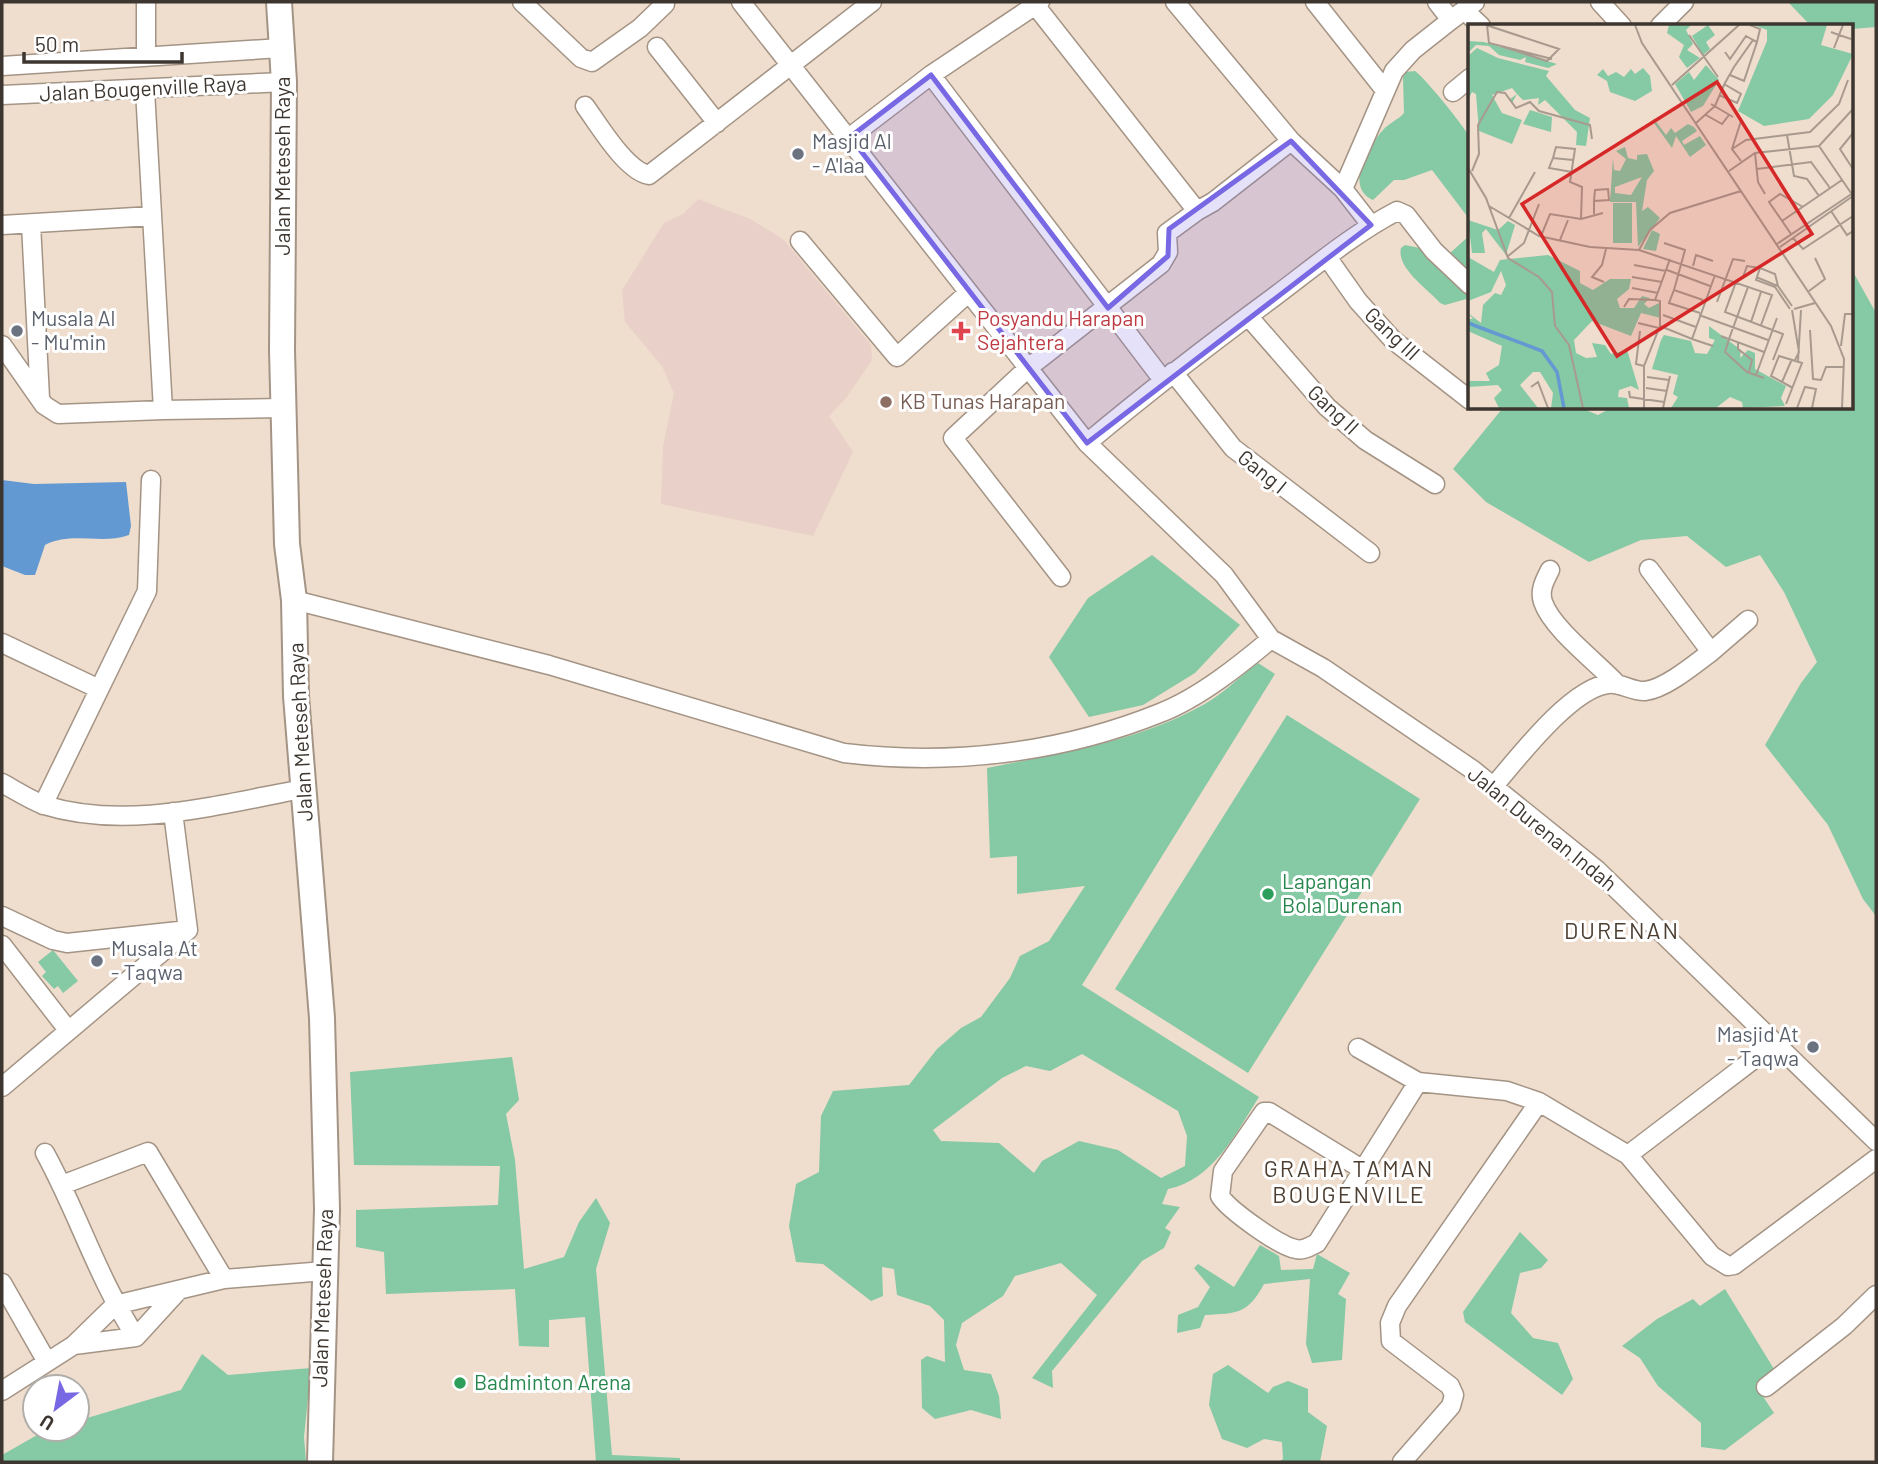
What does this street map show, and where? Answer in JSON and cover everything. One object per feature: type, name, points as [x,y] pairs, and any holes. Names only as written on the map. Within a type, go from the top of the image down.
[{"type":"main road","name":"Jalan Meteseh Raya","points":[[279,2],[284,82],[284,408],[287,544],[294,600],[296,696],[323,1018],[325,1271],[320,1462]]},
{"type":"street","points":[[145,55],[146,2]]},
{"type":"street","points":[[522,2],[582,58],[592,62],[640,28],[665,4]]},
{"type":"street","points":[[294,600],[550,666],[844,753],[893,759],[945,759],[1052,746],[1163,713],[1235,668],[1271,639],[1224,575],[1087,443],[968,293],[850,137],[741,2]]},
{"type":"street","points":[[585,106],[626,160],[640,174],[649,175],[872,2]]},
{"type":"street","points":[[1175,2],[1292,141],[1343,189],[1371,225]]},
{"type":"street","points":[[1315,2],[1384,89]]},
{"type":"street","points":[[1437,2],[1464,10],[1479,24]]},
{"type":"street","points":[[1600,2],[1620,24]]},
{"type":"street","points":[[1662,24],[1684,2]]},
{"type":"street","points":[[850,137],[931,75],[1037,4],[1196,211]]},
{"type":"street","points":[[1343,189],[1394,71],[1413,50],[1464,10]]},
{"type":"street","points":[[657,47],[717,123]]},
{"type":"street","name":"Jalan Bougenville Raya","points":[[2,66],[281,48]]},
{"type":"street","name":"Gang I","points":[[931,75],[1108,308],[1233,448],[1370,553]]},
{"type":"street","points":[[1452,92],[1468,80]]},
{"type":"street","name":"Jalan Bougenville Raya","points":[[2,95],[284,82]]},
{"type":"street","points":[[145,90],[163,410]]},
{"type":"street","points":[[1061,577],[953,438],[1028,368],[1161,264],[1168,252],[1167,233],[1213,202],[1292,141]]},
{"type":"street","points":[[1087,443],[1168,376],[1327,257],[1371,225],[1401,211],[1434,251],[1468,283]]},
{"type":"street","points":[[2,225],[152,216]]},
{"type":"street","points":[[31,224],[40,398]]},
{"type":"street","points":[[800,241],[897,357],[968,293]]},
{"type":"street","name":"Gang III","points":[[1327,257],[1358,301],[1393,340],[1468,398]]},
{"type":"street","name":"Gang II","points":[[1248,316],[1326,407],[1365,440],[1435,484]]},
{"type":"street","points":[[2,345],[51,411],[67,415],[284,408]]},
{"type":"street","points":[[43,805],[148,591],[151,480]]},
{"type":"street","points":[[1649,569],[1710,652]]},
{"type":"street","points":[[1550,570],[1542,587],[1542,601],[1553,618],[1618,685]]},
{"type":"street","points":[[1493,787],[1566,707],[1590,691],[1608,683],[1646,691],[1679,676],[1748,620]]},
{"type":"street","name":"Jalan Durenan Indah","points":[[1271,639],[1323,668],[1473,770],[1597,870],[1876,1141]]},
{"type":"street","points":[[2,643],[99,689]]},
{"type":"street","points":[[2,783],[43,805],[112,818],[173,812],[303,789]]},
{"type":"street","points":[[173,812],[188,930]]},
{"type":"street","points":[[2,916],[53,940],[67,943],[188,930]]},
{"type":"street","points":[[2,1087],[188,930]]},
{"type":"street","points":[[2,945],[68,1030]]},
{"type":"street","points":[[1628,1155],[1775,1043]]},
{"type":"street","points":[[1357,1048],[1418,1082],[1507,1091],[1539,1102],[1628,1155],[1712,1256],[1728,1266],[1734,1265],[1876,1159]]},
{"type":"street","points":[[1365,1171],[1301,1130],[1269,1112],[1264,1112],[1223,1171],[1220,1196],[1234,1212],[1289,1246],[1305,1249],[1323,1235],[1365,1171],[1418,1082]]},
{"type":"street","points":[[1402,1462],[1451,1406],[1454,1395],[1450,1385],[1391,1341],[1390,1323],[1411,1285],[1539,1102]]},
{"type":"street","points":[[62,1185],[148,1152],[224,1279]]},
{"type":"street","points":[[45,1153],[115,1305],[136,1337]]},
{"type":"street","points":[[2,1391],[74,1345],[115,1305],[224,1279],[325,1271]]},
{"type":"street","points":[[2,1283],[47,1362]]},
{"type":"street","points":[[74,1345],[136,1337],[180,1290]]},
{"type":"street","points":[[1766,1387],[1844,1326],[1876,1295]]},
{"type":"highlighted area","points":[[931,75],[1108,308],[1168,256],[1169,229],[1291,141],[1371,225],[1087,443],[850,137]]},
{"type":"shaded area","points":[[698,199],[750,219],[783,239],[871,345],[872,360],[846,398],[829,416],[853,452],[813,536],[661,504],[663,447],[674,393],[662,366],[625,322],[622,290],[664,223],[683,214]]},
{"type":"green space","points":[[1788,2],[1876,2],[1876,27],[1854,29],[1854,24],[1808,23]]},
{"type":"green space","points":[[1415,71],[1427,83],[1468,135],[1468,217],[1432,170],[1404,180],[1394,180],[1373,200],[1364,194],[1360,186],[1359,176],[1371,146],[1385,128],[1404,113],[1403,77],[1406,72]]},
{"type":"green space","points":[[1468,237],[1468,299],[1445,305],[1414,278],[1403,263],[1401,248],[1405,245],[1449,254]]},
{"type":"green space","points":[[1854,274],[1876,313],[1876,916],[1863,899],[1828,825],[1765,745],[1801,683],[1817,662],[1784,592],[1760,555],[1726,567],[1687,536],[1641,540],[1589,562],[1486,502],[1453,469],[1501,410],[1586,410],[1598,415],[1607,410],[1854,410]]},
{"type":"green space","points":[[1152,555],[1240,625],[1195,673],[1143,705],[1089,717],[1049,657],[1088,598]]},
{"type":"green space","points":[[1258,663],[1275,674],[1082,985],[1259,1097],[1232,1140],[1211,1165],[1184,1184],[1168,1189],[1162,1204],[1180,1207],[1165,1228],[1171,1232],[1164,1248],[1142,1261],[1052,1371],[1053,1388],[1032,1378],[1097,1295],[1061,1263],[1015,1276],[1003,1296],[962,1323],[956,1345],[964,1370],[991,1374],[999,1396],[1001,1419],[971,1410],[935,1419],[922,1408],[921,1360],[927,1356],[945,1362],[944,1320],[930,1306],[897,1295],[894,1269],[882,1267],[883,1296],[871,1301],[823,1264],[796,1262],[789,1226],[796,1184],[819,1172],[821,1116],[833,1091],[909,1085],[937,1049],[961,1028],[981,1017],[1010,978],[1020,956],[1049,941],[1085,886],[1017,894],[1017,856],[990,858],[987,768],[1098,745],[1178,718],[1210,701]],"holes":[[[1082,1054],[1178,1111],[1187,1136],[1185,1166],[1161,1178],[1118,1150],[1079,1141],[1042,1161],[1034,1173],[999,1143],[941,1141],[933,1130],[1002,1078],[1026,1066],[1050,1071]]]},
{"type":"green space","name":"Lapangan Bola Durenan","points":[[1287,715],[1420,799],[1248,1073],[1115,989]]},
{"type":"green space","points":[[53,950],[78,981],[63,993],[58,986],[54,989],[42,976],[46,972],[38,962]]},
{"type":"green space","points":[[512,1057],[519,1100],[506,1114],[515,1160],[524,1269],[564,1257],[579,1222],[596,1198],[610,1223],[596,1269],[612,1455],[680,1458],[680,1462],[596,1462],[585,1317],[549,1320],[549,1347],[519,1346],[515,1289],[386,1294],[384,1252],[356,1247],[356,1210],[498,1205],[500,1166],[354,1165],[350,1072]]},
{"type":"green space","points":[[1520,1232],[1548,1260],[1541,1268],[1520,1273],[1511,1313],[1533,1338],[1558,1343],[1573,1379],[1562,1395],[1465,1322],[1463,1312]]},
{"type":"green space","points":[[1260,1245],[1279,1256],[1281,1270],[1313,1269],[1317,1254],[1350,1273],[1338,1294],[1346,1299],[1342,1360],[1312,1363],[1306,1344],[1310,1279],[1264,1284],[1246,1307],[1233,1312],[1205,1315],[1200,1328],[1177,1333],[1178,1315],[1198,1307],[1210,1287],[1194,1268],[1198,1264],[1234,1287]]},
{"type":"green space","points":[[1725,1289],[1777,1374],[1758,1389],[1774,1413],[1725,1450],[1701,1447],[1701,1423],[1658,1386],[1640,1358],[1622,1346],[1657,1319],[1693,1299],[1700,1306]]},
{"type":"green space","points":[[202,1354],[228,1375],[311,1368],[304,1437],[306,1462],[2,1462],[2,1455],[23,1443],[91,1443],[91,1417],[181,1390]]},
{"type":"green space","points":[[1228,1365],[1268,1393],[1273,1387],[1288,1381],[1308,1389],[1308,1412],[1327,1426],[1320,1462],[1279,1462],[1283,1459],[1282,1442],[1264,1439],[1247,1448],[1222,1439],[1209,1405],[1213,1374]]},
{"type":"water","points":[[2,480],[34,484],[126,482],[131,526],[129,535],[108,539],[66,539],[45,545],[35,575],[25,575],[2,566]]},
{"type":"place","name":"Masjid Al - A'laa","points":[[798,154]]},
{"type":"place","name":"Musala Al - Mu'min","points":[[17,331]]},
{"type":"place","name":"Posyandu Harapan Sejahtera","points":[[961,331]]},
{"type":"place","name":"KB Tunas Harapan","points":[[886,402]]},
{"type":"place","name":"Lapangan Bola Durenan","points":[[1268,894]]},
{"type":"place","name":"Musala At - Taqwa","points":[[97,961]]},
{"type":"place","name":"Masjid At - Taqwa","points":[[1813,1047]]},
{"type":"place","name":"Badminton Arena","points":[[460,1383]]},
{"type":"district","name":"DURENAN","points":[[1622,931]]},
{"type":"district","name":"GRAHA TAMAN BOUGENVILE","points":[[1349,1182]]}]
